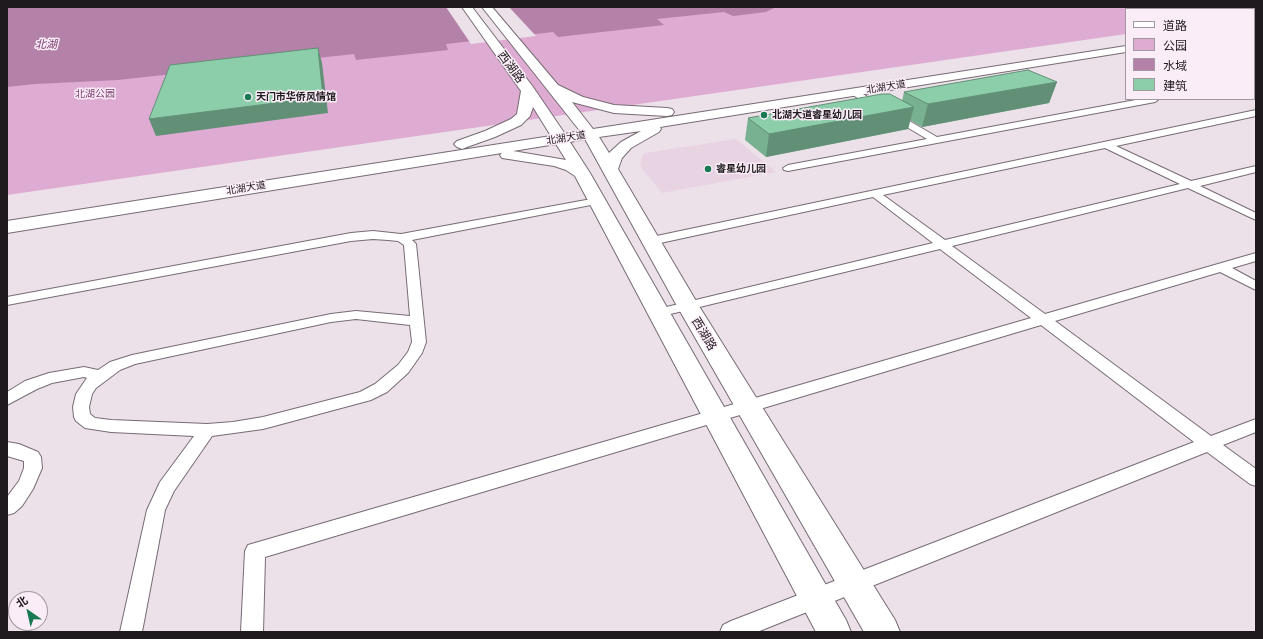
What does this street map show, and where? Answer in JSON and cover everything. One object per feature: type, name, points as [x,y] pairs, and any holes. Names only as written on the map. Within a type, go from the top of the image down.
[{"type":"main road","points":[[467,7],[506,44]]},
{"type":"main road","points":[[488,7],[506,44]]},
{"type":"main road","name":"北湖大道","points":[[7,227],[457,151],[1125,42]]},
{"type":"main road","name":"西湖路","points":[[506,44],[552,86],[586,130],[611,168],[688,306],[883,632]]},
{"type":"main road","name":"西湖路","points":[[506,44],[528,90],[582,173],[834,632]]},
{"type":"main road","name":"北湖大道","points":[[676,116],[854,92],[1125,49]]},
{"type":"main road","points":[[552,86],[578,100],[614,109],[676,116]]},
{"type":"main road","points":[[457,151],[516,122],[523,116],[526,108],[528,90]]},
{"type":"main road","points":[[611,168],[614,157],[626,145],[676,116]]},
{"type":"main road","points":[[457,151],[533,157],[557,162],[572,167],[582,173]]},
{"type":"main road","name":"北湖大道","points":[[7,216],[457,151]]},
{"type":"lane","points":[[854,92],[935,140]]},
{"type":"lane","points":[[788,168],[1150,100]]},
{"type":"lane","points":[[651,241],[1256,113]]},
{"type":"lane","points":[[1107,145],[1256,217]]},
{"type":"lane","points":[[658,313],[1256,169]]},
{"type":"lane","points":[[875,194],[1256,479]]},
{"type":"lane","points":[[7,301],[351,238],[373,235],[401,238],[597,201]]},
{"type":"lane","points":[[401,238],[410,244],[419,342],[415,352],[403,369],[381,388],[365,396],[263,423],[233,428],[207,430],[111,426],[91,424],[82,417],[81,407],[84,394],[90,384],[115,366],[132,360],[331,318],[356,315],[417,321]]},
{"type":"lane","points":[[252,632],[255,551],[1256,257]]},
{"type":"lane","points":[[1221,267],[1256,286]]},
{"type":"lane","points":[[7,399],[31,385],[49,378],[84,372],[100,376]]},
{"type":"lane","points":[[731,632],[1256,425]]},
{"type":"lane","points":[[131,632],[156,510],[166,487],[207,430]]},
{"type":"lane","points":[[7,449],[19,451],[32,458],[32,468],[27,484],[15,501],[7,507]]},
{"type":"shaded area","name":"睿星幼儿园","points":[[736,139],[776,172],[662,193],[640,166],[642,157],[645,153]]},
{"type":"green space","name":"北湖公园","points":[[7,7],[1256,7],[1256,14],[1255,8],[1125,8],[1125,34],[7,195]]},
{"type":"water","name":"北湖","points":[[7,7],[776,7],[766,12],[733,16],[724,12],[657,19],[664,25],[558,37],[553,32],[446,44],[448,50],[356,60],[354,54],[118,80],[35,84],[7,87]]},
{"type":"pier","points":[[446,7],[509,7],[536,36],[471,44]]},
{"type":"building","name":"天门市华侨风情馆","points":[[318,48],[323,97],[149,119],[170,65]]},
{"type":"building","points":[[1028,70],[1057,82],[928,104],[904,92]]},
{"type":"building","points":[[882,94],[890,94],[914,107],[769,134],[748,118]]},
{"type":"place","name":"天门市华侨风情馆","points":[[248,97]]},
{"type":"place","name":"北湖大道睿星幼儿园","points":[[764,115]]},
{"type":"place","name":"睿星幼儿园","points":[[708,169]]}]
